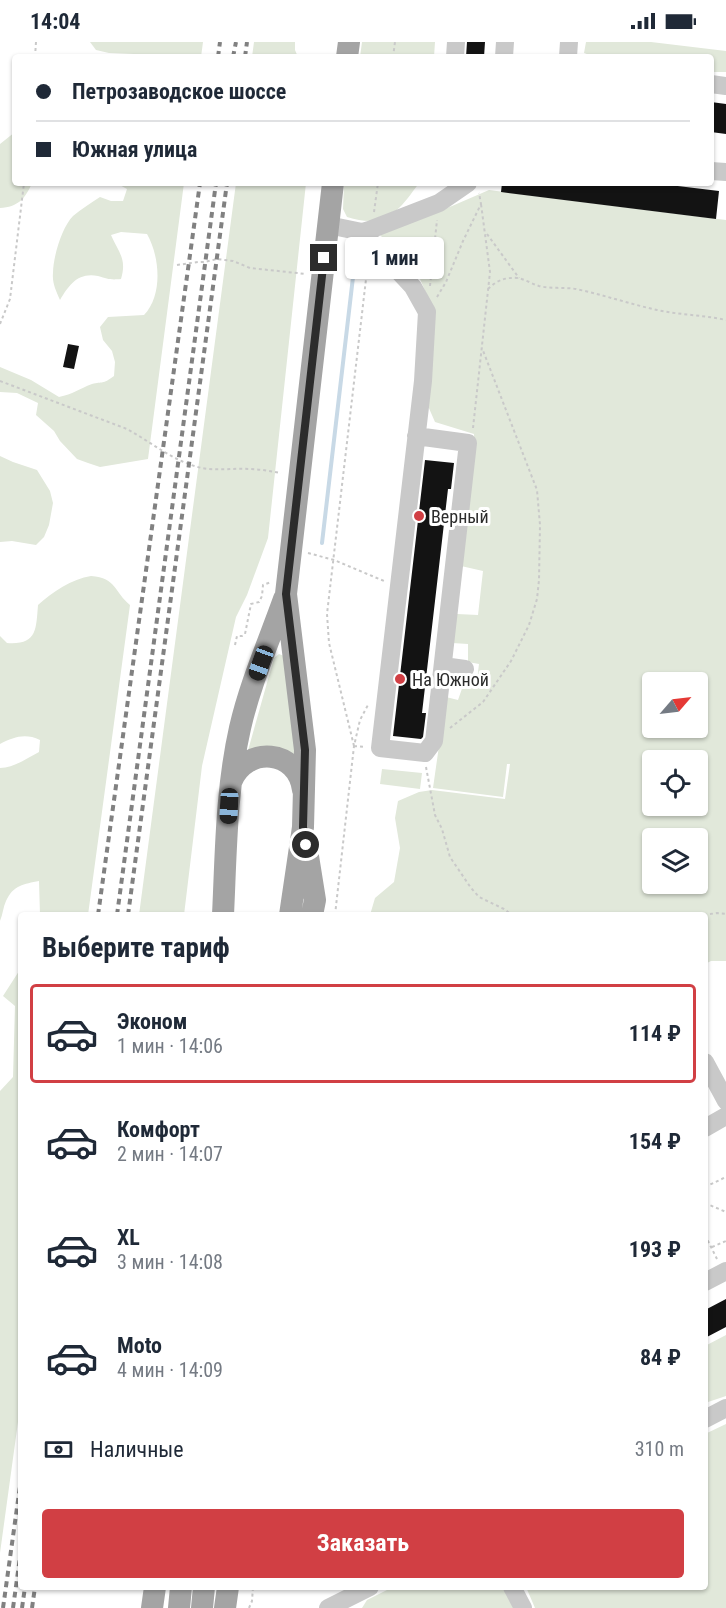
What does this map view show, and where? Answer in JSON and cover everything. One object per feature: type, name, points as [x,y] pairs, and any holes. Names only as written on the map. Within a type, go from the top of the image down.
[{"type":"main road","points":[[290,912],[303,827],[305,750],[286,594],[333,186]]},
{"type":"main road","points":[[223,912],[230,784],[240,727],[286,594]]},
{"type":"main road","points":[[230,784],[239,768],[246,762],[254,758],[272,756],[295,769],[303,785],[304,794]]},
{"type":"main road","points":[[303,827],[315,900],[313,912]]},
{"type":"main road","points":[[152,1608],[155,1590]]},
{"type":"main road","points":[[179,1608],[181,1590]]},
{"type":"main road","points":[[202,1608],[204,1590]]},
{"type":"main road","points":[[225,1608],[228,1590]]},
{"type":"street","points":[[439,202],[441,186]]},
{"type":"street","points":[[328,225],[368,234],[474,188]]},
{"type":"street","points":[[368,234],[413,287],[427,312],[423,381],[416,436],[380,748],[430,747],[443,666],[468,443],[416,436]]},
{"type":"street","points":[[443,666],[465,669]]},
{"type":"street","points":[[712,1070],[726,1101]]},
{"type":"street","points":[[708,1126],[726,1116]]},
{"type":"street","points":[[708,1280],[725,1272]]},
{"type":"street","points":[[708,1417],[726,1408]]},
{"type":"street","points":[[328,1608],[352,1603],[367,1590]]},
{"type":"street","points":[[514,1590],[523,1608]]},
{"type":"path","points":[[0,324],[10,299],[24,186]]},
{"type":"path","points":[[335,912],[354,746],[329,643],[327,614],[368,234],[377,186]]},
{"type":"path","points":[[468,443],[473,431],[490,272],[481,204],[474,188]]},
{"type":"path","points":[[427,312],[439,202]]},
{"type":"path","points":[[427,312],[446,282],[481,204]]},
{"type":"path","points":[[485,232],[519,278]]},
{"type":"path","points":[[177,265],[217,259],[233,261],[250,268],[322,275]]},
{"type":"path","points":[[488,289],[495,282],[503,279],[519,278],[539,286],[572,289],[664,311],[726,320]]},
{"type":"path","points":[[483,348],[537,490],[540,525],[537,599],[529,626],[511,661],[483,702],[430,747],[435,815],[442,829],[450,858],[479,897],[508,912]]},
{"type":"path","points":[[0,381],[127,429],[171,456],[189,464],[203,468],[268,471]]},
{"type":"path","points":[[305,552],[334,560],[399,586]]},
{"type":"path","points":[[235,645],[237,636],[245,634],[251,604],[261,599],[263,585]]},
{"type":"path","points":[[708,914],[726,914]]},
{"type":"path","points":[[708,1186],[726,1177]]},
{"type":"path","points":[[708,1204],[726,1212]]},
{"type":"path","points":[[708,1240],[725,1272]]},
{"type":"path","points":[[712,1248],[726,1241]]},
{"type":"path","points":[[249,1608],[253,1590]]},
{"type":"path","points":[[252,1601],[255,1608]]},
{"type":"shaded area","points":[[90,42],[203,42],[201,54],[134,54],[96,50]]},
{"type":"shaded area","points":[[254,42],[295,42],[297,54],[252,54]]},
{"type":"shaded area","points":[[362,42],[435,42],[434,54],[360,54]]},
{"type":"shaded area","points":[[586,42],[651,42],[726,51],[726,72],[714,72],[714,54],[584,53]]},
{"type":"shaded area","points":[[12,134],[12,186],[31,186],[27,194],[16,204],[0,208],[0,144]]},
{"type":"shaded area","points":[[122,186],[184,186],[148,459],[100,467],[77,459],[54,431],[36,415],[38,403],[17,393],[0,392],[0,367],[31,380],[59,397],[92,384],[105,382],[114,376],[115,362],[112,351],[103,340],[100,327],[108,317],[144,315],[150,307],[158,276],[155,254],[147,234],[121,232],[111,235],[123,261],[121,279],[85,276],[75,281],[60,300],[55,287],[53,266],[62,235],[73,216],[100,197],[111,201],[123,201],[127,189]]},
{"type":"shaded area","points":[[236,186],[306,186],[268,538],[247,595],[236,617],[202,766],[184,912],[139,912]]},
{"type":"shaded area","points":[[344,186],[417,186],[397,210],[381,219],[372,221],[347,217],[343,209]]},
{"type":"shaded area","points":[[489,190],[726,220],[726,961],[708,962],[708,912],[371,912],[375,898],[394,882],[400,848],[395,818],[398,801],[419,792],[432,790],[505,799],[510,764],[507,764],[503,797],[433,788],[446,697],[458,700],[465,680],[477,680],[479,664],[468,662],[468,644],[452,643],[457,614],[478,615],[483,571],[461,566],[474,434],[435,422],[428,406],[435,314],[417,272],[379,234]]},
{"type":"shaded area","points":[[0,456],[37,470],[50,491],[53,503],[49,525],[44,537],[36,545],[12,541],[0,542]]},
{"type":"shaded area","points":[[91,576],[106,580],[130,605],[88,912],[40,912],[39,881],[24,884],[12,892],[5,903],[0,921],[0,768],[15,765],[39,752],[40,740],[20,737],[0,744],[0,636],[7,643],[17,643],[29,638],[37,622],[38,605],[50,595],[77,580]]},
{"type":"shaded area","points":[[279,654],[284,656],[297,759],[247,754],[274,658]]},
{"type":"shaded area","points":[[382,769],[422,773],[420,789],[380,784]]},
{"type":"shaded area","points":[[18,973],[18,1422],[0,1553],[0,1091],[13,1077],[15,1006],[3,996]]},
{"type":"shaded area","points":[[726,1335],[726,1396],[708,1402],[708,1344]]},
{"type":"shaded area","points":[[726,1424],[726,1608],[535,1608],[527,1590],[708,1590],[708,1433]]},
{"type":"shaded area","points":[[387,1590],[509,1590],[518,1608],[362,1608],[367,1600]]},
{"type":"building","points":[[467,42],[485,42],[484,54],[466,54]]},
{"type":"building","points":[[714,102],[726,104],[726,134],[714,132]]},
{"type":"building","points":[[502,186],[678,186],[719,191],[716,219],[501,192]]},
{"type":"building","points":[[68,344],[79,346],[74,369],[63,367]]},
{"type":"building","points":[[425,460],[454,463],[451,489],[448,489],[422,713],[426,713],[421,739],[393,736]]},
{"type":"building","points":[[726,1299],[726,1327],[708,1336],[708,1308]]},
{"type":"waterway","points":[[322,543],[353,277]]},
{"type":"railway","points":[[218,54],[220,42]]},
{"type":"railway","points":[[234,54],[236,42]]},
{"type":"railway","points":[[245,54],[247,42]]},
{"type":"railway","points":[[98,912],[200,186]]},
{"type":"railway","points":[[117,912],[216,186]]},
{"type":"railway","points":[[128,912],[227,186]]},
{"type":"railway","points":[[3,1608],[18,1500]]},
{"type":"railway","points":[[13,1608],[18,1572]]},
{"type":"railway","points":[[22,1608],[25,1590]]},
{"type":"railway","points":[[32,1608],[35,1590]]},
{"type":"place","name":"Верный","points":[[419,516]]},
{"type":"place","name":"На Южной","points":[[400,679]]},
{"type":"route","points":[[306,845],[303,827],[305,750],[286,594],[324,258]]}]
